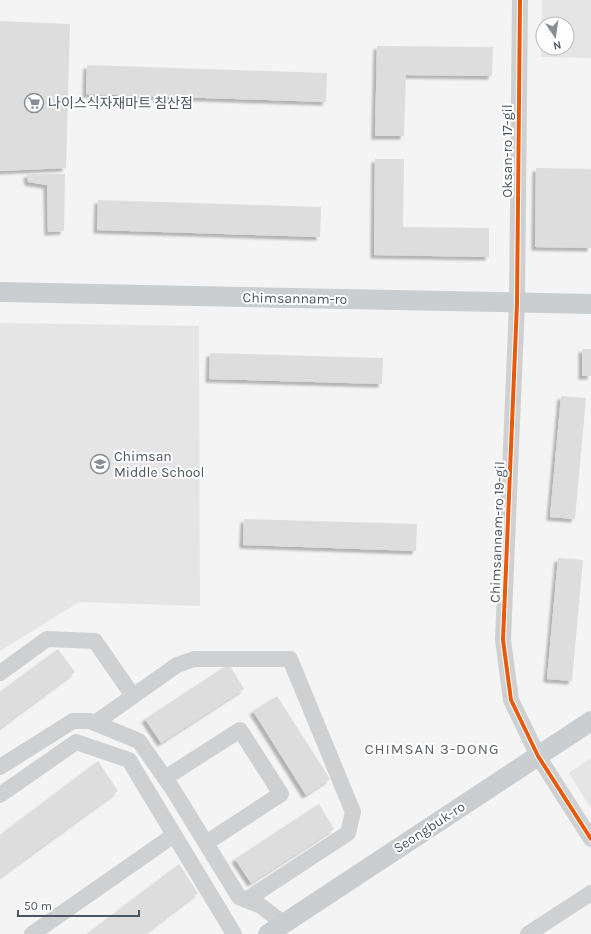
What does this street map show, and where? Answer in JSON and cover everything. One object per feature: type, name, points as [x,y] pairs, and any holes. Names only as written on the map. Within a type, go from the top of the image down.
[{"type":"main road","name":"Chimsannam-ro","points":[[0,292],[591,304]]},
{"type":"main road","name":"Seongbuk-ro","points":[[273,931],[591,721]]},
{"type":"street","name":"Oksan-ro 17-gil","points":[[517,303],[520,0]]},
{"type":"street","name":"Chimsannam-ro 19-gil","points":[[517,303],[503,640],[511,700],[538,756],[591,839]]},
{"type":"street","points":[[0,673],[47,639],[95,641],[132,696]]},
{"type":"street","points":[[95,723],[177,665],[194,658],[290,659],[354,812],[348,833],[246,900]]},
{"type":"street","points":[[0,767],[73,721],[90,721],[139,741],[165,778],[239,897],[261,906],[273,931]]},
{"type":"street","points":[[165,778],[240,730],[281,794],[206,843]]},
{"type":"street","points":[[0,795],[76,742],[130,760],[234,934]]},
{"type":"street","points":[[32,934],[174,835]]},
{"type":"street","points":[[528,934],[591,893]]},
{"type":"shaded area","points":[[542,0],[591,0],[591,58],[541,57],[575,56],[575,16],[542,16]]},
{"type":"shaded area","name":"Chimsan Middle School","points":[[0,323],[199,326],[200,606],[79,602],[0,651]]},
{"type":"shaded area","points":[[591,758],[591,809],[569,773]]},
{"type":"building","name":"나이스식자재마트 침산점","points":[[0,21],[70,24],[66,168],[0,171]]},
{"type":"building","points":[[377,46],[493,47],[492,76],[406,75],[404,136],[375,136]]},
{"type":"building","points":[[87,65],[327,73],[326,102],[86,94]]},
{"type":"building","points":[[375,159],[404,159],[403,227],[489,228],[489,257],[374,255]]},
{"type":"building","points":[[536,168],[591,169],[591,248],[535,247]]},
{"type":"building","points":[[27,174],[65,174],[64,231],[48,232],[47,185],[28,182]]},
{"type":"building","points":[[98,200],[321,207],[320,237],[97,230]]},
{"type":"building","points":[[582,349],[591,349],[591,376],[582,376]]},
{"type":"building","points":[[210,353],[383,358],[382,384],[209,379]]},
{"type":"building","points":[[561,396],[586,398],[575,519],[550,517]]},
{"type":"building","points":[[244,519],[417,524],[416,551],[243,545]]},
{"type":"building","points":[[558,558],[583,560],[572,681],[547,679]]},
{"type":"building","points":[[58,649],[75,672],[0,728],[0,692]]},
{"type":"building","points":[[229,664],[244,689],[161,743],[145,719]]},
{"type":"building","points":[[277,696],[330,779],[306,795],[253,711]]},
{"type":"building","points":[[98,761],[118,791],[0,877],[0,835]]},
{"type":"building","points":[[319,804],[334,829],[251,883],[235,859]]},
{"type":"building","points":[[179,864],[198,893],[144,934],[87,934]]},
{"type":"cycle path","points":[[520,0],[517,303],[503,640],[511,700],[538,756],[591,839]]},
{"type":"place","name":"나이스식자재마트 침산점","points":[[34,103]]},
{"type":"place","name":"Chimsan Middle School","points":[[100,464]]},
{"type":"district","name":"CHIMSAN 3-DONG","points":[[432,749]]}]
